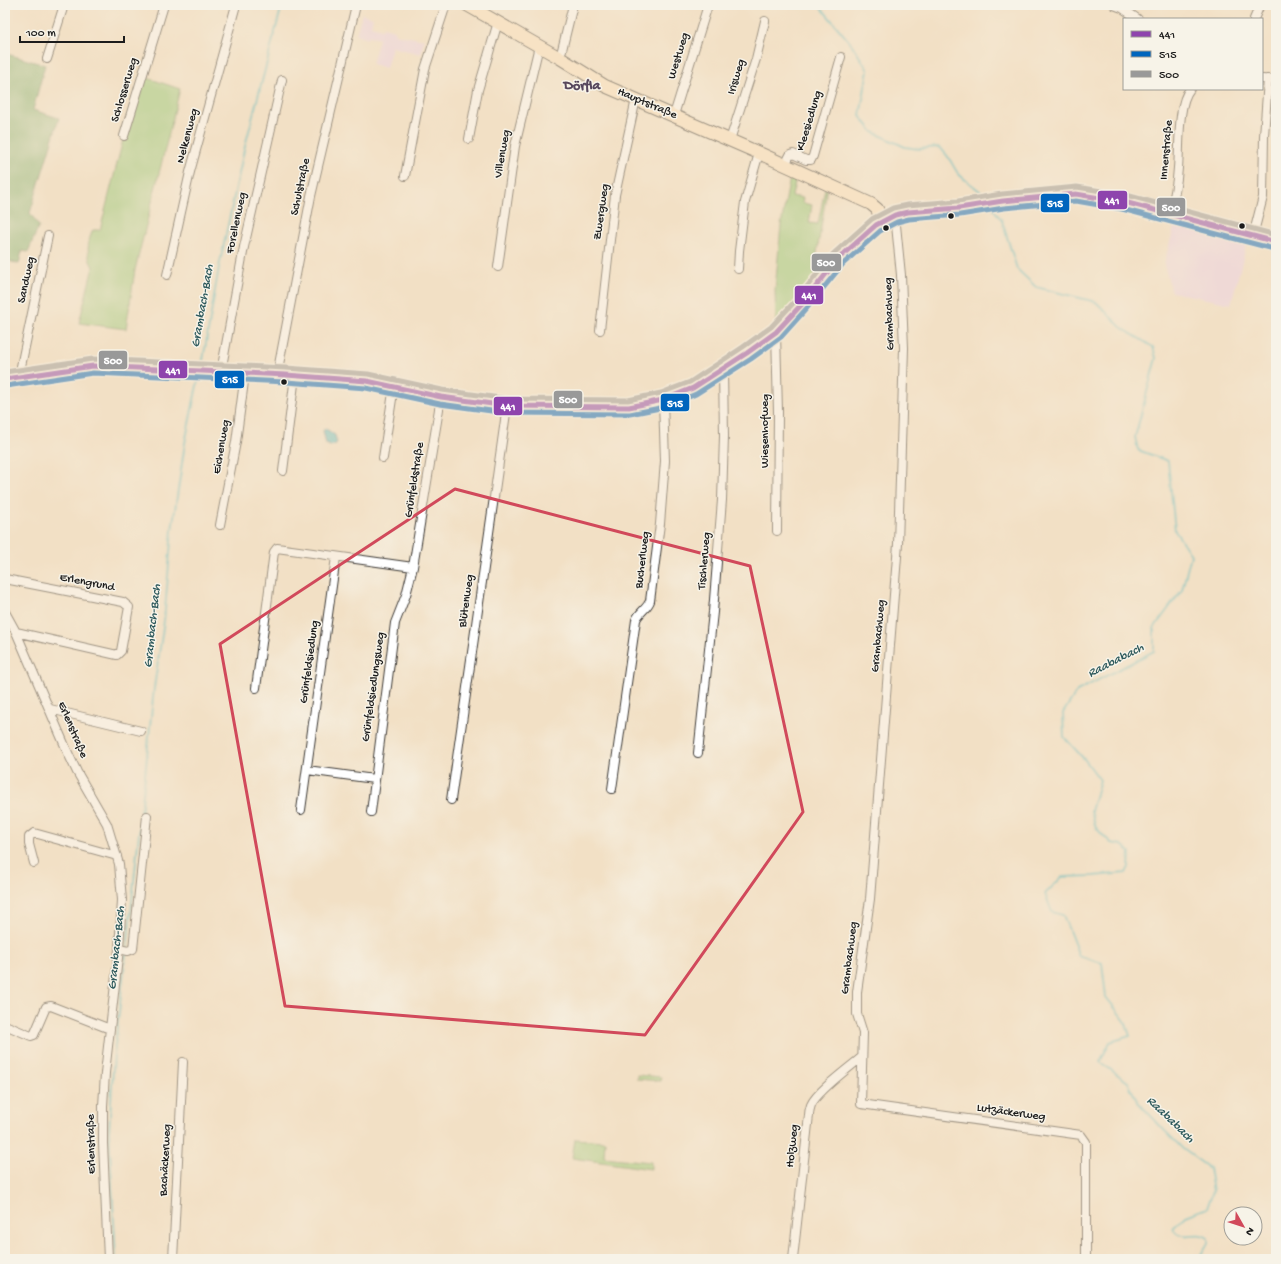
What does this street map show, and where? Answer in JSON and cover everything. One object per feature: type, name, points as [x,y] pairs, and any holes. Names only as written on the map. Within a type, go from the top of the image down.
[{"type":"main road","name":"Hauptstraße","points":[[467,5],[606,86],[871,204],[877,209],[882,222]]},
{"type":"main road","points":[[5,379],[93,366],[367,381],[441,397],[507,406],[629,406],[663,400],[693,388],[776,332],[802,304],[838,259],[862,237],[882,222],[895,215],[908,212],[954,209],[972,205],[1076,194],[1100,197],[1276,242]]},
{"type":"street","points":[[47,59],[64,5]]},
{"type":"street","name":"Schlosserweg","points":[[124,136],[164,5]]},
{"type":"street","name":"Nelkenweg","points":[[167,275],[190,172],[236,5]]},
{"type":"street","name":"Schulstraße","points":[[278,375],[311,196],[356,5]]},
{"type":"street","points":[[404,176],[425,70],[446,5]]},
{"type":"street","points":[[560,58],[573,5]]},
{"type":"street","name":"Westweg","points":[[674,115],[708,5]]},
{"type":"street","points":[[1114,5],[1122,8],[1137,18]]},
{"type":"street","points":[[1254,18],[1260,5]]},
{"type":"street","name":"Irisweg","points":[[730,140],[756,58],[765,21]]},
{"type":"street","points":[[469,139],[478,90],[498,22]]},
{"type":"street","name":"Villenweg","points":[[498,267],[515,146],[539,46]]},
{"type":"street","name":"Kleesiedlung","points":[[785,165],[790,155],[793,154],[806,160],[811,160],[814,156],[840,57]]},
{"type":"street","points":[[1253,236],[1263,197],[1264,136],[1269,79]]},
{"type":"street","name":"Forellenweg","points":[[221,372],[247,233],[282,80]]},
{"type":"street","name":"Innenstraße","points":[[1170,214],[1178,169],[1183,105],[1186,93],[1189,90]]},
{"type":"street","name":"Zwergweg","points":[[600,330],[615,195],[636,99]]},
{"type":"street","points":[[738,269],[745,202],[759,153]]},
{"type":"street","name":"Grambachweg","points":[[862,1057],[863,1033],[857,1014],[857,992],[870,899],[898,544],[904,348],[901,275],[895,215]]},
{"type":"street","name":"Sandweg","points":[[19,376],[48,236]]},
{"type":"street","name":"Wiesenhofweg","points":[[776,332],[778,412],[777,531]]},
{"type":"street","name":"Tischlerweg","points":[[698,753],[722,500],[724,436],[723,369]]},
{"type":"street","name":"Eichenweg","points":[[220,525],[236,442],[245,374]]},
{"type":"street","points":[[283,471],[295,376]]},
{"type":"street","points":[[383,458],[394,386]]},
{"type":"street","name":"Grünfeldstraße","points":[[413,567],[441,397]]},
{"type":"street","name":"Bucherlweg","points":[[612,789],[636,620],[638,615],[650,601],[660,524],[665,461],[663,400]]},
{"type":"street","name":"Blütenweg","points":[[451,800],[507,406]]},
{"type":"street","points":[[256,688],[274,552],[277,548],[413,567]]},
{"type":"street","name":"Grünfeldsiedlung","points":[[301,810],[336,557]]},
{"type":"street","name":"Grünfeldsiedlungsweg","points":[[371,812],[395,623],[406,595],[413,567]]},
{"type":"street","name":"Erlengrund","points":[[5,579],[123,602],[129,607],[121,651],[117,655],[15,631]]},
{"type":"street","name":"Erlenstraße","points":[[5,612],[15,631],[77,772],[107,824],[117,856],[122,881],[123,950],[110,1029],[105,1072],[103,1143],[108,1259]]},
{"type":"street","points":[[5,628],[15,631]]},
{"type":"street","points":[[50,709],[141,731]]},
{"type":"street","points":[[307,770],[374,779]]},
{"type":"street","name":"Erlenstraße","points":[[123,950],[133,949],[147,816]]},
{"type":"street","points":[[34,863],[28,844],[29,836],[34,833],[117,856]]},
{"type":"street","points":[[5,1025],[32,1036],[34,1035],[46,1007],[51,1006],[110,1029]]},
{"type":"street","name":"Lutzäckerweg","points":[[862,1057],[861,1104],[1081,1135],[1086,1142],[1086,1258]]},
{"type":"street","name":"Holzweg","points":[[793,1259],[811,1105],[817,1096],[845,1070],[862,1057]]},
{"type":"street","name":"Bachäckerweg","points":[[173,1259],[183,1062]]},
{"type":"highlighted area","points":[[455,489],[750,566],[803,812],[645,1035],[285,1006],[220,644]]},
{"type":"shaded area","points":[[362,14],[373,17],[371,26],[395,30],[395,34],[424,40],[421,54],[392,47],[386,68],[372,64],[379,39],[369,36],[368,39],[356,35]]},
{"type":"shaded area","points":[[1176,219],[1248,239],[1231,304],[1172,292],[1164,265]]},
{"type":"green space","points":[[7,54],[45,65],[33,110],[59,118],[30,213],[39,226],[28,252],[22,251],[19,264],[5,260],[5,60]]},
{"type":"green space","points":[[142,76],[180,89],[135,270],[126,329],[79,323],[93,267],[88,253],[89,239],[93,230],[100,230],[124,136]]},
{"type":"green space","points":[[791,172],[797,174],[792,196],[803,198],[802,203],[812,205],[809,223],[818,224],[825,188],[827,189],[814,272],[818,275],[790,311],[776,324],[775,290],[781,225]]},
{"type":"green space","points":[[637,1075],[661,1077],[660,1081],[637,1079]]},
{"type":"green space","points":[[575,1139],[605,1141],[604,1157],[651,1162],[651,1169],[572,1158]]},
{"type":"water","points":[[325,428],[335,435],[337,442],[335,445],[330,446],[326,444],[323,431]]},
{"type":"waterway","name":"Grambach-Bach","points":[[202,366],[219,267],[244,150],[282,5]]},
{"type":"waterway","name":"Raababach","points":[[819,5],[852,45],[868,70],[860,116],[873,132],[905,147],[919,149],[938,147],[947,155],[957,172],[987,199]]},
{"type":"waterway","name":"Raababach","points":[[993,208],[1002,221],[1017,269],[1036,287],[1096,302],[1122,328],[1153,347],[1156,358],[1135,437],[1138,450],[1168,461],[1175,531],[1191,555],[1182,590],[1154,628],[1154,651],[1077,691],[1063,713],[1064,737],[1085,760],[1100,780],[1091,811],[1096,828],[1111,843],[1122,845],[1130,852],[1129,867],[1126,873],[1062,877],[1045,894],[1052,912],[1063,915],[1079,956],[1102,963],[1106,997],[1125,1021],[1130,1036],[1110,1042],[1100,1062],[1128,1082],[1137,1101],[1164,1130],[1183,1149],[1209,1168],[1213,1191],[1207,1208],[1186,1216],[1173,1228],[1180,1235],[1198,1235],[1208,1238],[1208,1243],[1200,1256],[1189,1259]]},
{"type":"waterway","name":"Grambach-Bach","points":[[127,949],[154,688],[164,621],[172,530],[185,443],[199,376]]},
{"type":"waterway","name":"Grambach-Bach","points":[[116,1259],[109,1132],[114,1054],[126,953]]},
{"type":"transit line","name":"500","points":[[5,372],[93,359],[286,368],[368,374],[442,390],[508,399],[628,400],[661,393],[690,382],[771,327],[797,299],[833,254],[872,219],[893,208],[907,205],[958,201],[1002,194],[1077,187],[1126,195],[1276,235]]},
{"type":"transit line","name":"441","points":[[5,379],[93,366],[286,375],[367,381],[441,397],[507,406],[629,407],[663,400],[693,388],[747,353],[776,332],[802,304],[838,259],[876,225],[895,215],[908,212],[959,208],[1003,201],[1076,194],[1124,202],[1276,242]]},
{"type":"transit line","name":"515","points":[[6,386],[93,373],[286,382],[366,388],[440,404],[506,413],[630,414],[665,407],[696,394],[751,359],[781,337],[843,264],[880,231],[897,222],[909,219],[960,215],[1004,208],[1076,201],[1122,209],[1274,249]]},
{"type":"district","name":"Dörfla","points":[[582,86]]}]
